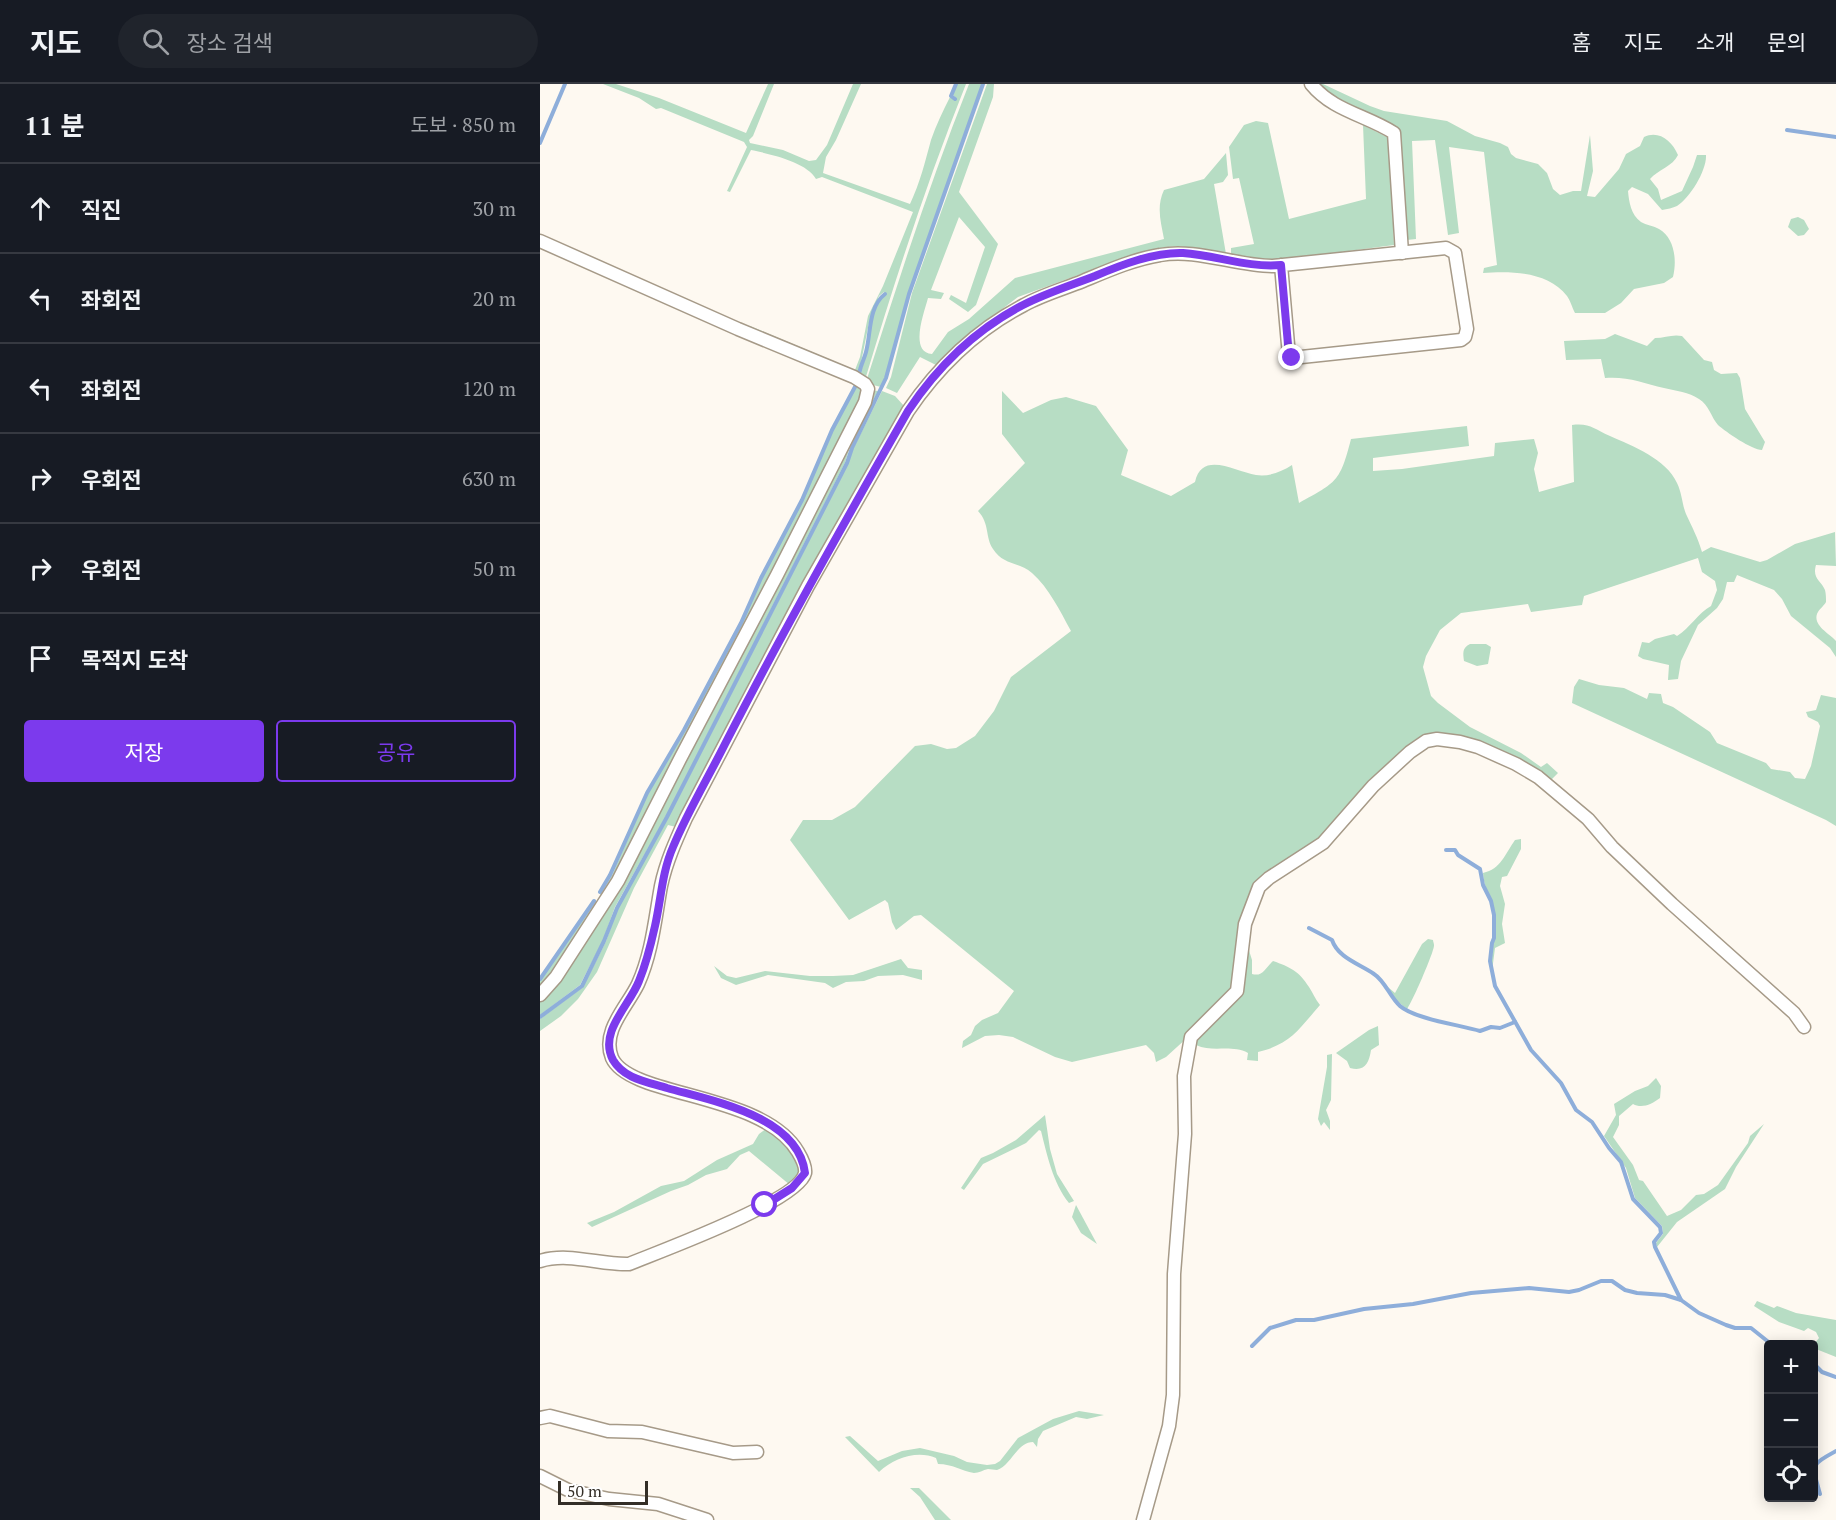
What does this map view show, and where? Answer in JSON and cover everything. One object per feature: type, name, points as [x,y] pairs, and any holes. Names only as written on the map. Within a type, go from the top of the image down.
[{"type":"street","points":[[1311,84],[1327,100],[1338,107],[1394,133],[1402,253]]},
{"type":"street","points":[[540,241],[738,329],[854,377],[865,384],[868,389],[865,402],[777,575],[618,880],[556,977],[540,994]]},
{"type":"street","points":[[540,1261],[567,1259],[616,1265],[629,1264],[745,1216],[782,1196],[805,1173],[799,1154],[790,1140],[778,1129],[730,1105],[637,1079],[622,1071],[613,1059],[608,1043],[612,1028],[639,983],[655,926],[671,850],[686,818],[808,586],[924,387],[948,359],[984,330],[1024,305],[1109,270],[1161,255],[1182,253],[1254,266],[1446,248],[1455,253],[1467,329],[1465,337],[1461,340],[1292,358],[1289,356],[1281,265]]},
{"type":"street","points":[[1143,1520],[1169,1426],[1173,1395],[1174,1274],[1185,1134],[1184,1076],[1188,1044],[1191,1037],[1237,992],[1245,924],[1259,887],[1323,843],[1373,786],[1410,752],[1426,741],[1437,739],[1460,742],[1497,754],[1538,777],[1588,819],[1612,847],[1671,904],[1794,1013],[1804,1028]]},
{"type":"street","points":[[540,1418],[550,1416],[608,1431],[642,1432],[733,1453],[757,1452]]},
{"type":"street","points":[[540,1476],[568,1490],[609,1499],[658,1504],[707,1520]]},
{"type":"green space","points":[[603,84],[616,84],[659,98],[746,133],[768,84],[774,84],[753,136],[749,140],[750,143],[783,150],[809,161],[816,160],[827,145],[853,84],[861,84],[826,157],[823,173],[910,204],[942,113],[950,97],[955,100],[953,95],[957,84],[966,84],[912,231],[865,380],[861,372],[872,321],[876,306],[885,294],[884,292],[879,296],[869,323],[858,377],[744,327],[750,326],[855,370],[860,357],[868,316],[883,286],[913,212],[822,177],[816,179],[796,163],[751,150],[730,192],[727,191],[747,147],[744,142],[661,108],[656,109],[639,98]]},
{"type":"green space","points":[[969,84],[982,84],[908,294],[886,378],[881,387],[870,386],[866,382],[902,270]]},
{"type":"green space","points":[[987,84],[994,84],[993,97],[959,192],[998,244],[976,305],[968,312],[949,299],[951,295],[966,303],[985,247],[959,217],[931,290],[944,293],[941,299],[928,298],[924,313],[920,339],[921,347],[925,352],[932,354],[948,332],[969,319],[1015,278],[1164,239],[1160,208],[1164,190],[1204,179],[1226,153],[1228,175],[1223,182],[1214,184],[1226,254],[1179,246],[1165,247],[1133,255],[1018,297],[976,329],[938,366],[920,357],[897,393],[886,388],[891,377],[912,293]]},
{"type":"green space","points":[[1315,84],[1323,84],[1384,111],[1447,121],[1475,136],[1500,143],[1508,147],[1516,158],[1538,164],[1547,173],[1553,189],[1560,195],[1581,191],[1590,135],[1593,171],[1587,196],[1595,197],[1619,169],[1626,154],[1640,146],[1644,137],[1655,135],[1664,138],[1669,141],[1678,155],[1673,162],[1650,179],[1658,189],[1661,200],[1682,191],[1697,155],[1706,155],[1704,168],[1697,183],[1677,206],[1662,210],[1648,194],[1632,187],[1628,191],[1635,216],[1643,223],[1659,229],[1672,244],[1675,257],[1673,277],[1664,283],[1634,289],[1621,303],[1605,313],[1575,313],[1567,296],[1559,288],[1539,277],[1505,272],[1483,273],[1484,268],[1497,265],[1484,152],[1449,147],[1459,233],[1448,235],[1435,140],[1412,141],[1416,239],[1407,240],[1398,129],[1344,104]]},
{"type":"green space","points":[[1256,121],[1268,123],[1289,219],[1366,199],[1363,125],[1389,138],[1394,245],[1281,260],[1248,259],[1231,255],[1231,248],[1254,244],[1239,178],[1233,179],[1229,147],[1244,125]]},
{"type":"green space","points":[[1798,217],[1804,220],[1809,229],[1804,235],[1798,236],[1788,227],[1791,219]]},
{"type":"green space","points":[[1615,334],[1647,346],[1655,338],[1682,336],[1704,360],[1712,362],[1714,370],[1721,374],[1737,373],[1740,378],[1745,409],[1765,442],[1762,450],[1746,444],[1718,425],[1705,404],[1691,395],[1635,380],[1605,378],[1601,359],[1566,360],[1564,341],[1605,339]]},
{"type":"green space","points":[[858,384],[861,386],[863,396],[642,829],[602,896],[600,895],[612,875],[648,793],[685,731],[742,623],[762,578],[803,500],[833,430]]},
{"type":"green space","points":[[870,390],[878,391],[850,447],[845,463],[666,816],[615,907],[603,940],[580,985],[540,1015],[540,998],[605,903]]},
{"type":"green space","points":[[882,391],[895,396],[905,407],[759,667],[676,827],[668,825],[634,888],[597,972],[578,999],[561,1016],[540,1031],[540,1019],[583,987],[606,941],[618,908],[668,818],[848,464],[853,449]]},
{"type":"green space","points":[[1002,391],[1023,413],[1051,400],[1066,397],[1096,406],[1128,450],[1121,475],[1171,496],[1195,482],[1199,472],[1212,465],[1266,475],[1292,465],[1299,503],[1329,485],[1340,473],[1351,439],[1467,426],[1469,446],[1373,458],[1373,471],[1494,456],[1495,443],[1534,439],[1538,453],[1534,469],[1539,492],[1574,482],[1572,425],[1588,426],[1638,449],[1657,460],[1672,474],[1679,487],[1686,514],[1702,552],[1711,547],[1760,562],[1795,544],[1835,532],[1836,566],[1816,565],[1815,570],[1825,590],[1826,598],[1816,618],[1820,626],[1836,641],[1836,657],[1830,648],[1791,616],[1774,590],[1737,575],[1734,582],[1727,582],[1723,599],[1717,608],[1698,625],[1681,661],[1678,679],[1668,680],[1669,665],[1638,656],[1642,642],[1649,643],[1674,634],[1677,636],[1711,606],[1717,590],[1715,581],[1702,572],[1698,558],[1584,596],[1582,605],[1531,612],[1528,604],[1461,613],[1440,630],[1426,656],[1423,667],[1431,696],[1470,727],[1521,753],[1541,767],[1547,763],[1558,773],[1549,782],[1521,764],[1426,739],[1321,843],[1260,884],[1237,984],[1188,1037],[1166,1057],[1156,1062],[1154,1053],[1146,1045],[1072,1062],[1055,1057],[1013,1037],[999,1035],[985,1036],[962,1048],[963,1041],[971,1035],[975,1026],[998,1013],[1014,991],[921,915],[914,916],[896,930],[885,900],[849,920],[790,840],[803,820],[832,820],[855,807],[915,746],[931,744],[947,749],[956,748],[975,736],[994,711],[1011,677],[1071,631],[1054,600],[1038,579],[1027,569],[1001,558],[993,549],[984,521],[978,511],[1025,463],[1002,434]]},
{"type":"green space","points":[[1470,644],[1486,644],[1491,647],[1488,664],[1477,666],[1464,661],[1464,651]]},
{"type":"green space","points":[[1579,679],[1599,685],[1624,688],[1647,699],[1649,693],[1661,694],[1663,703],[1673,707],[1710,732],[1717,743],[1766,763],[1771,769],[1790,772],[1795,778],[1805,779],[1811,766],[1820,726],[1818,722],[1808,717],[1806,712],[1816,710],[1821,695],[1836,698],[1836,826],[1572,703],[1574,687]]},
{"type":"green space","points":[[1521,839],[1521,849],[1507,876],[1502,877],[1500,886],[1505,904],[1502,924],[1505,943],[1495,948],[1492,971],[1495,914],[1483,873],[1494,868],[1515,840]]},
{"type":"green space","points":[[596,901],[598,903],[540,991],[540,981]]},
{"type":"green space","points":[[1428,939],[1433,940],[1433,949],[1407,1009],[1392,997],[1383,983],[1395,993],[1422,944]]},
{"type":"green space","points":[[1247,944],[1252,960],[1252,974],[1261,973],[1273,961],[1284,965],[1302,977],[1320,1005],[1287,1040],[1258,1052],[1258,1061],[1247,1060],[1248,1053],[1242,1050],[1196,1045],[1193,1038],[1231,1001]]},
{"type":"green space","points":[[901,959],[908,968],[922,970],[922,980],[903,975],[878,976],[864,981],[846,982],[833,988],[825,983],[768,975],[736,985],[721,978],[714,966],[727,976],[736,978],[765,971],[833,976],[853,975]]},
{"type":"green space","points":[[1378,1026],[1379,1045],[1371,1050],[1369,1059],[1363,1067],[1350,1068],[1347,1061],[1336,1053]]},
{"type":"green space","points":[[1332,1054],[1331,1100],[1326,1110],[1330,1130],[1324,1122],[1321,1126],[1318,1119],[1327,1055]]},
{"type":"green space","points":[[1656,1078],[1661,1086],[1660,1098],[1647,1105],[1633,1104],[1619,1116],[1619,1125],[1613,1137],[1633,1165],[1639,1180],[1643,1181],[1667,1216],[1681,1210],[1696,1195],[1704,1194],[1718,1185],[1748,1143],[1750,1136],[1764,1124],[1736,1167],[1725,1189],[1677,1222],[1657,1247],[1656,1243],[1663,1234],[1662,1226],[1635,1198],[1626,1168],[1604,1136],[1616,1115],[1614,1104],[1648,1086]]},
{"type":"green space","points":[[1045,1115],[1050,1149],[1057,1174],[1074,1201],[1069,1203],[1059,1187],[1039,1130],[1026,1143],[983,1164],[964,1190],[961,1188],[981,1158],[1016,1140]]},
{"type":"green space","points":[[767,1128],[789,1148],[797,1160],[798,1173],[790,1185],[749,1151],[740,1155],[727,1169],[706,1175],[592,1227],[587,1223],[614,1212],[661,1186],[684,1181],[717,1160],[753,1144],[759,1134]]},
{"type":"green space","points":[[1076,1205],[1097,1244],[1081,1233],[1072,1217]]},
{"type":"green space","points":[[1757,1301],[1774,1308],[1777,1306],[1796,1313],[1836,1320],[1836,1357],[1818,1350],[1819,1338],[1816,1332],[1808,1328],[1804,1331],[1779,1322],[1754,1306]]},
{"type":"green space","points":[[1079,1411],[1104,1415],[1087,1419],[1076,1417],[1043,1431],[1038,1439],[1037,1447],[1033,1442],[1027,1443],[1002,1468],[976,1473],[938,1464],[936,1458],[921,1455],[899,1459],[879,1472],[845,1437],[850,1436],[878,1461],[902,1451],[920,1448],[954,1456],[967,1462],[987,1465],[1000,1461],[1018,1438],[1053,1419]]},
{"type":"green space","points":[[910,1488],[919,1488],[951,1520],[935,1520],[920,1497]]},
{"type":"waterway","points":[[540,143],[565,84]]},
{"type":"waterway","points":[[955,99],[951,96],[956,84]]},
{"type":"waterway","points":[[540,1017],[582,986],[617,908],[667,817],[847,463],[886,378],[909,294],[983,84]]},
{"type":"waterway","points":[[1787,130],[1836,137]]},
{"type":"waterway","points":[[859,375],[873,313],[885,294]]},
{"type":"waterway","points":[[600,892],[647,793],[684,730],[741,623],[761,578],[802,500],[832,430],[856,385]]},
{"type":"waterway","points":[[1446,850],[1455,850],[1458,855],[1480,869],[1494,915],[1494,938],[1490,961],[1495,986],[1531,1050],[1561,1083],[1576,1110],[1592,1122],[1621,1162],[1633,1199],[1660,1227],[1661,1233],[1654,1242],[1655,1247],[1681,1300],[1699,1313],[1726,1325],[1735,1328],[1751,1328],[1766,1340]]},
{"type":"waterway","points":[[540,979],[594,901]]},
{"type":"waterway","points":[[1309,928],[1332,940],[1339,952],[1378,977],[1396,1002],[1407,1011],[1480,1031],[1491,1027],[1500,1028],[1515,1022]]},
{"type":"waterway","points":[[1252,1346],[1270,1328],[1296,1320],[1314,1320],[1364,1309],[1413,1304],[1471,1293],[1529,1288],[1569,1292],[1601,1281],[1612,1281],[1625,1290],[1665,1295],[1681,1300]]},
{"type":"waterway","points":[[1818,1368],[1836,1377]]},
{"type":"waterway","points":[[1820,1494],[1815,1477],[1815,1467],[1817,1463],[1836,1451]]},
{"type":"route","points":[[765,1205],[782,1196],[805,1173],[804,1165],[790,1140],[778,1129],[730,1105],[637,1079],[622,1071],[613,1059],[608,1043],[612,1028],[639,983],[655,926],[671,850],[686,818],[808,586],[908,411],[924,387],[948,359],[984,330],[1024,305],[1109,270],[1161,255],[1182,253],[1254,266],[1281,265],[1289,356],[1292,358]]}]
